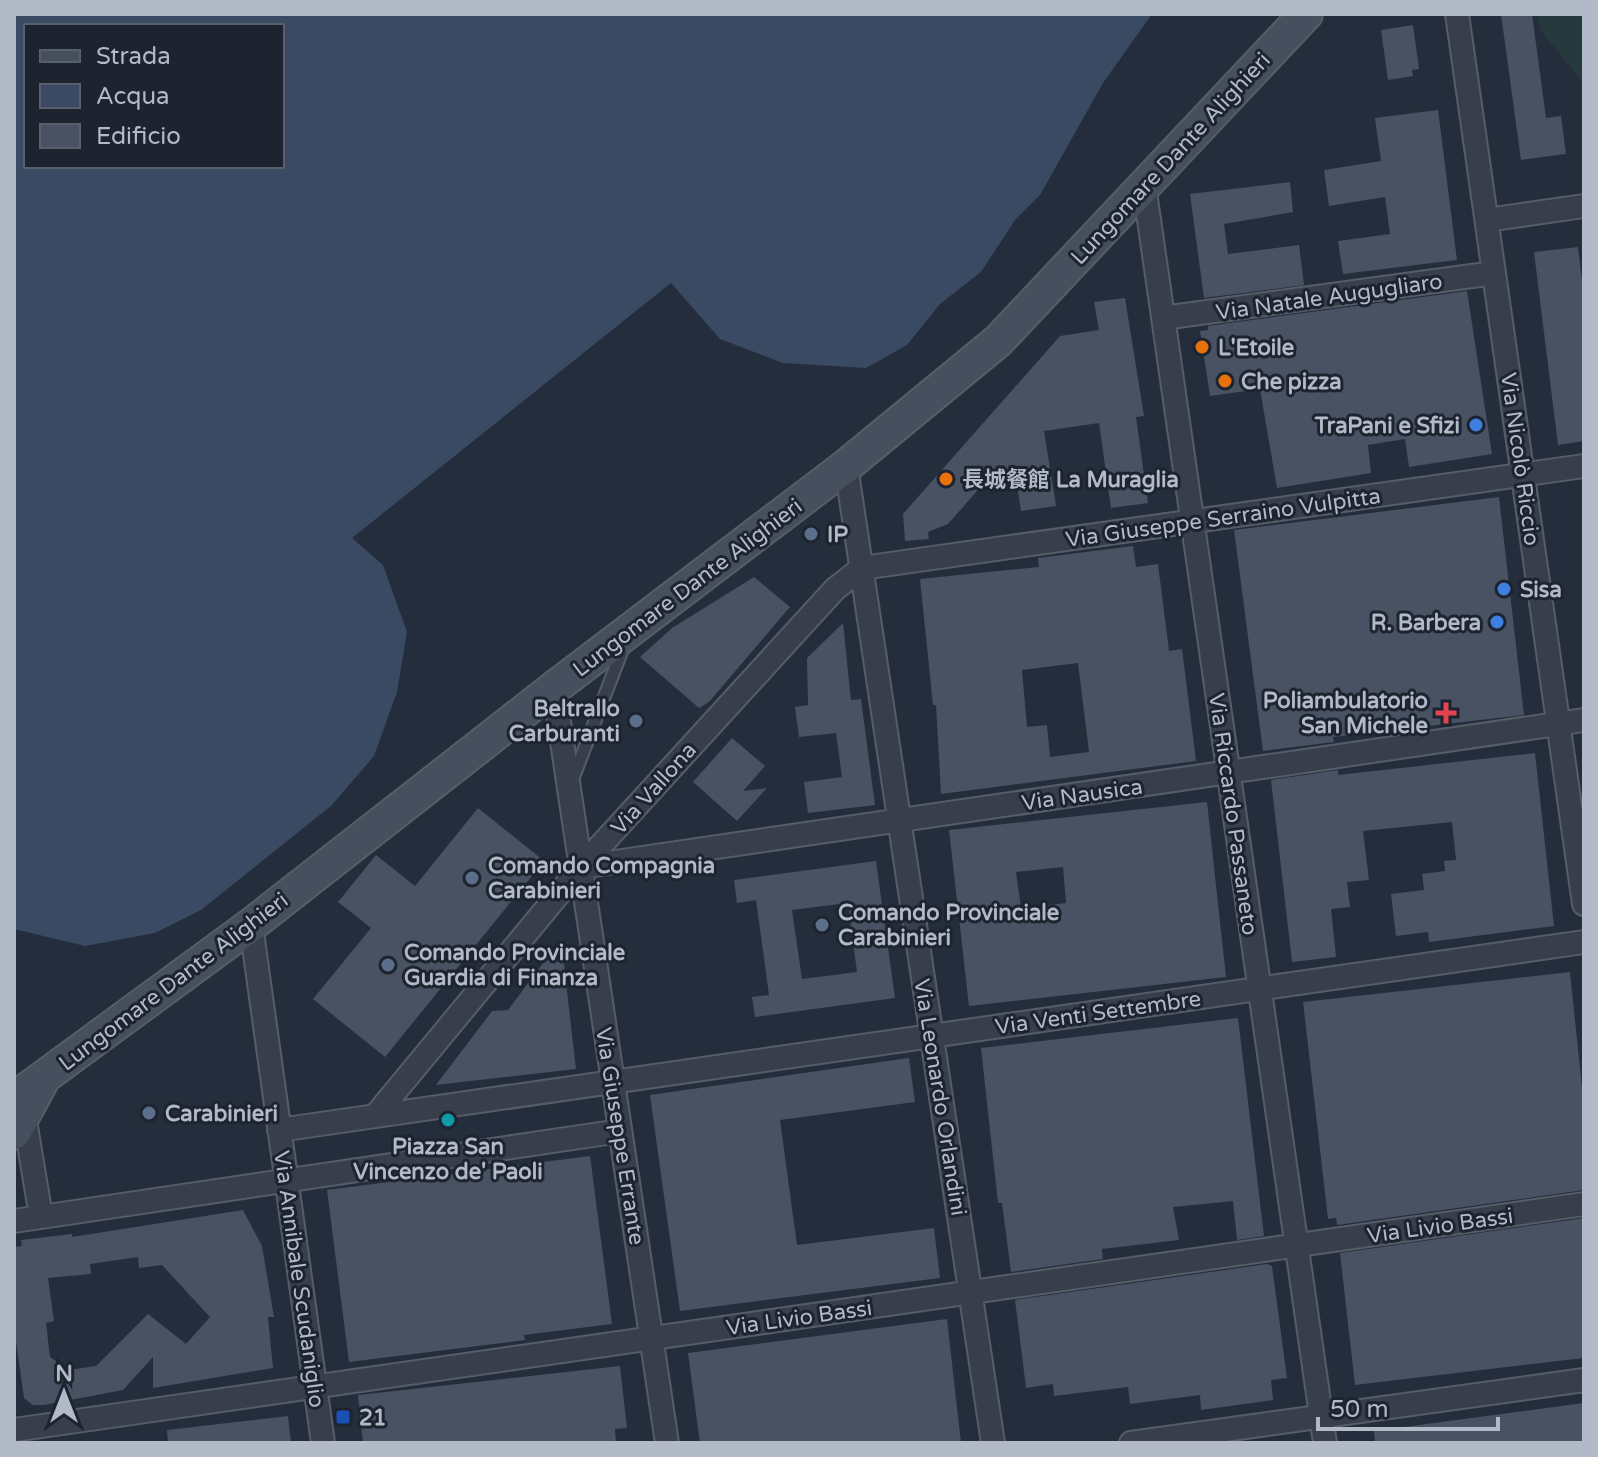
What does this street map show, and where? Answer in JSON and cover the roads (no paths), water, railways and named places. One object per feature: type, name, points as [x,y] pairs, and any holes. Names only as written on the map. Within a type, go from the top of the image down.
[{"type":"main road","name":"Lungomare Dante Alighieri","points":[[17,1115],[45,1076],[251,925],[554,688],[846,466],[998,341],[1306,14]]},
{"type":"street","name":"Via Nicolò Riccio","points":[[1457,14],[1584,904]]},
{"type":"street","name":"Via Riccardo Passaneto","points":[[1144,185],[1325,1443]]},
{"type":"street","points":[[1487,220],[1583,211]]},
{"type":"street","name":"Via Natale Augugliaro","points":[[1163,318],[1494,273]]},
{"type":"street","name":"Via Leonardo Orlandini","points":[[846,466],[993,1443]]},
{"type":"street","name":"Via Giuseppe Serraino Vulpitta","points":[[862,568],[1584,466]]},
{"type":"street","name":"Via Vallona","points":[[375,1116],[581,867],[835,589],[862,568]]},
{"type":"street","name":"Via Giuseppe Errante","points":[[554,688],[667,1443]]},
{"type":"street","name":"Via Nausica","points":[[581,867],[1584,720]]},
{"type":"street","name":"Via Annibale Scudaniglio","points":[[251,925],[323,1443]]},
{"type":"street","name":"Via Venti Settembre","points":[[279,1130],[1584,942]]},
{"type":"street","points":[[17,1115],[41,1217]]},
{"type":"street","points":[[14,1221],[620,1131]]},
{"type":"street","name":"Via Livio Bassi","points":[[14,1430],[1584,1204]]},
{"type":"street","points":[[1131,1443],[1584,1380]]},
{"type":"lane","points":[[569,789],[630,630]]},
{"type":"water","points":[[14,14],[1152,14],[1103,83],[1040,195],[1015,220],[981,272],[940,304],[907,345],[866,368],[783,363],[720,339],[671,283],[352,538],[383,565],[407,632],[397,692],[374,756],[332,805],[201,910],[155,933],[85,946],[14,929]]},
{"type":"place","name":"L'Etoile","points":[[1202,347]]},
{"type":"place","name":"Che pizza","points":[[1225,381]]},
{"type":"place","name":"TraPani e Sfizi","points":[[1476,425]]},
{"type":"place","name":"長城餐館 La Muraglia","points":[[946,479]]},
{"type":"place","name":"IP","points":[[811,534]]},
{"type":"place","name":"Sisa","points":[[1504,589]]},
{"type":"place","name":"R. Barbera","points":[[1497,622]]},
{"type":"place","name":"Poliambulatorio San Michele","points":[[1446,713]]},
{"type":"place","name":"Beltrallo Carburanti","points":[[636,721]]},
{"type":"place","name":"Comando Compagnia Carabinieri","points":[[472,878]]},
{"type":"place","name":"Comando Provinciale Carabinieri","points":[[822,925]]},
{"type":"place","name":"Comando Provinciale Guardia di Finanza","points":[[388,965]]},
{"type":"place","name":"Carabinieri","points":[[149,1113]]},
{"type":"place","name":"Piazza San Vincenzo de' Paoli","points":[[448,1120]]},
{"type":"place","name":"21","points":[[343,1417]]}]
